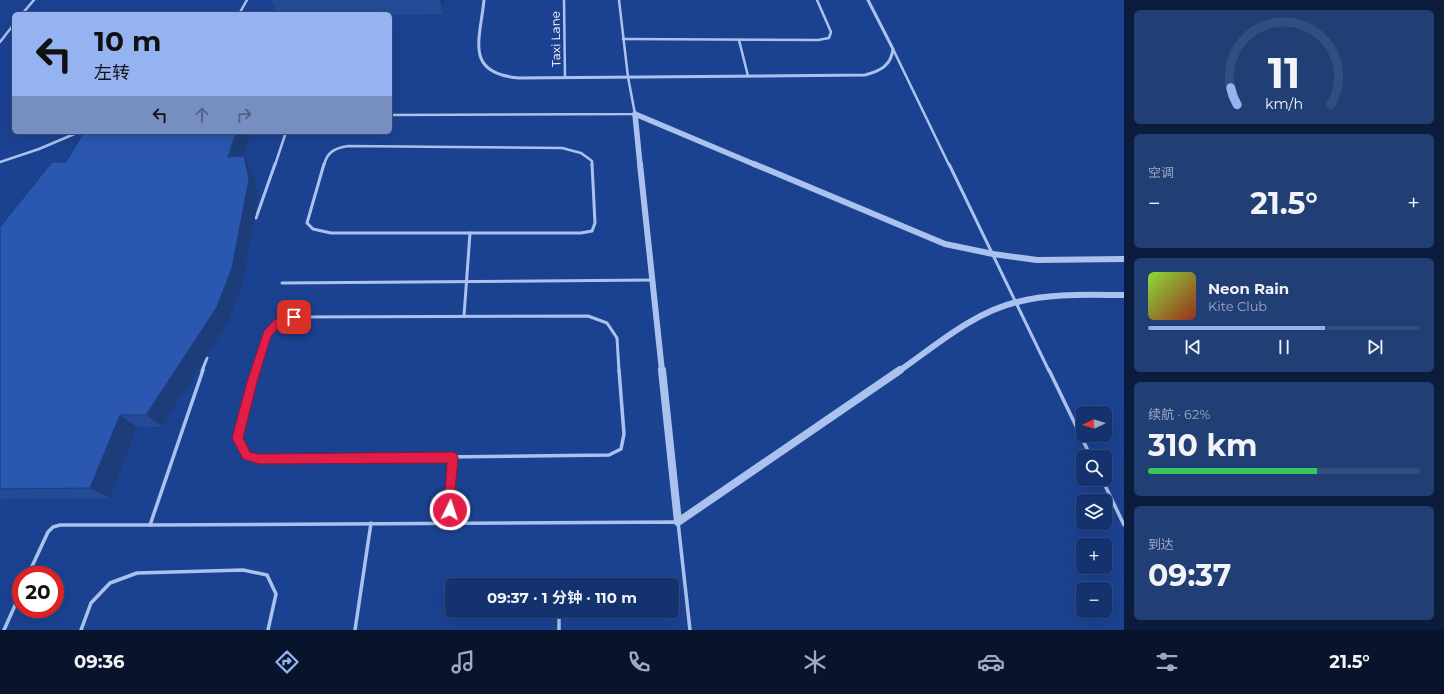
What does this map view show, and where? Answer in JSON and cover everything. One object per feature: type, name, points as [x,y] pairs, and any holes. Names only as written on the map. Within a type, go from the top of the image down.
[{"type":"street","points":[[484,0],[479,56],[481,63],[487,69],[507,77],[565,78],[865,75],[878,72],[887,66],[893,58],[893,49],[868,0]]},
{"type":"street","points":[[1124,259],[1037,260],[992,254],[945,244],[635,114],[678,522],[977,318],[1016,302],[1055,295],[1124,295]]},
{"type":"lane","points":[[24,12],[34,0]]},
{"type":"lane","points":[[240,12],[247,0]]},
{"type":"lane","name":"Taxi Lane","points":[[564,0],[565,78]]},
{"type":"lane","points":[[392,115],[635,114],[628,77],[619,0]]},
{"type":"lane","points":[[624,39],[818,40],[829,38],[832,32],[817,0]]},
{"type":"lane","points":[[0,42],[12,27]]},
{"type":"lane","points":[[739,40],[748,76]]},
{"type":"lane","points":[[893,49],[1088,450]]},
{"type":"lane","points":[[0,162],[39,149],[74,134]]},
{"type":"lane","points":[[256,218],[285,134]]},
{"type":"lane","points":[[348,146],[541,147],[572,149],[586,154],[592,161],[595,223],[592,231],[581,234],[470,233],[331,233],[313,229],[307,224],[326,157],[336,148],[348,146]]},
{"type":"lane","points":[[464,316],[470,233]]},
{"type":"lane","points":[[282,283],[653,280]]},
{"type":"lane","points":[[588,316],[607,323],[617,338],[624,434],[621,449],[609,455],[453,458],[259,459],[247,456],[237,438],[267,334],[279,322],[294,317],[588,316]]},
{"type":"lane","points":[[150,525],[207,358]]},
{"type":"lane","points":[[449,523],[453,458]]},
{"type":"lane","points":[[1105,486],[1124,525]]},
{"type":"lane","points":[[32,566],[48,532],[53,526],[60,525],[678,522],[690,630]]},
{"type":"lane","points":[[354,630],[371,523]]},
{"type":"lane","points":[[81,630],[91,603],[110,583],[137,573],[243,570],[267,575],[276,594],[268,630]]},
{"type":"lane","points":[[4,630],[12,612]]},
{"type":"lane","points":[[559,618],[559,630]]},
{"type":"building","points":[[83,134],[235,134],[228,157],[244,156],[249,179],[232,268],[217,307],[146,415],[120,415],[90,488],[0,489],[0,227],[52,162],[66,162]]},
{"type":"route","points":[[294,317],[279,322],[267,334],[237,438],[247,456],[259,459],[312,460],[453,458],[450,510]]}]
